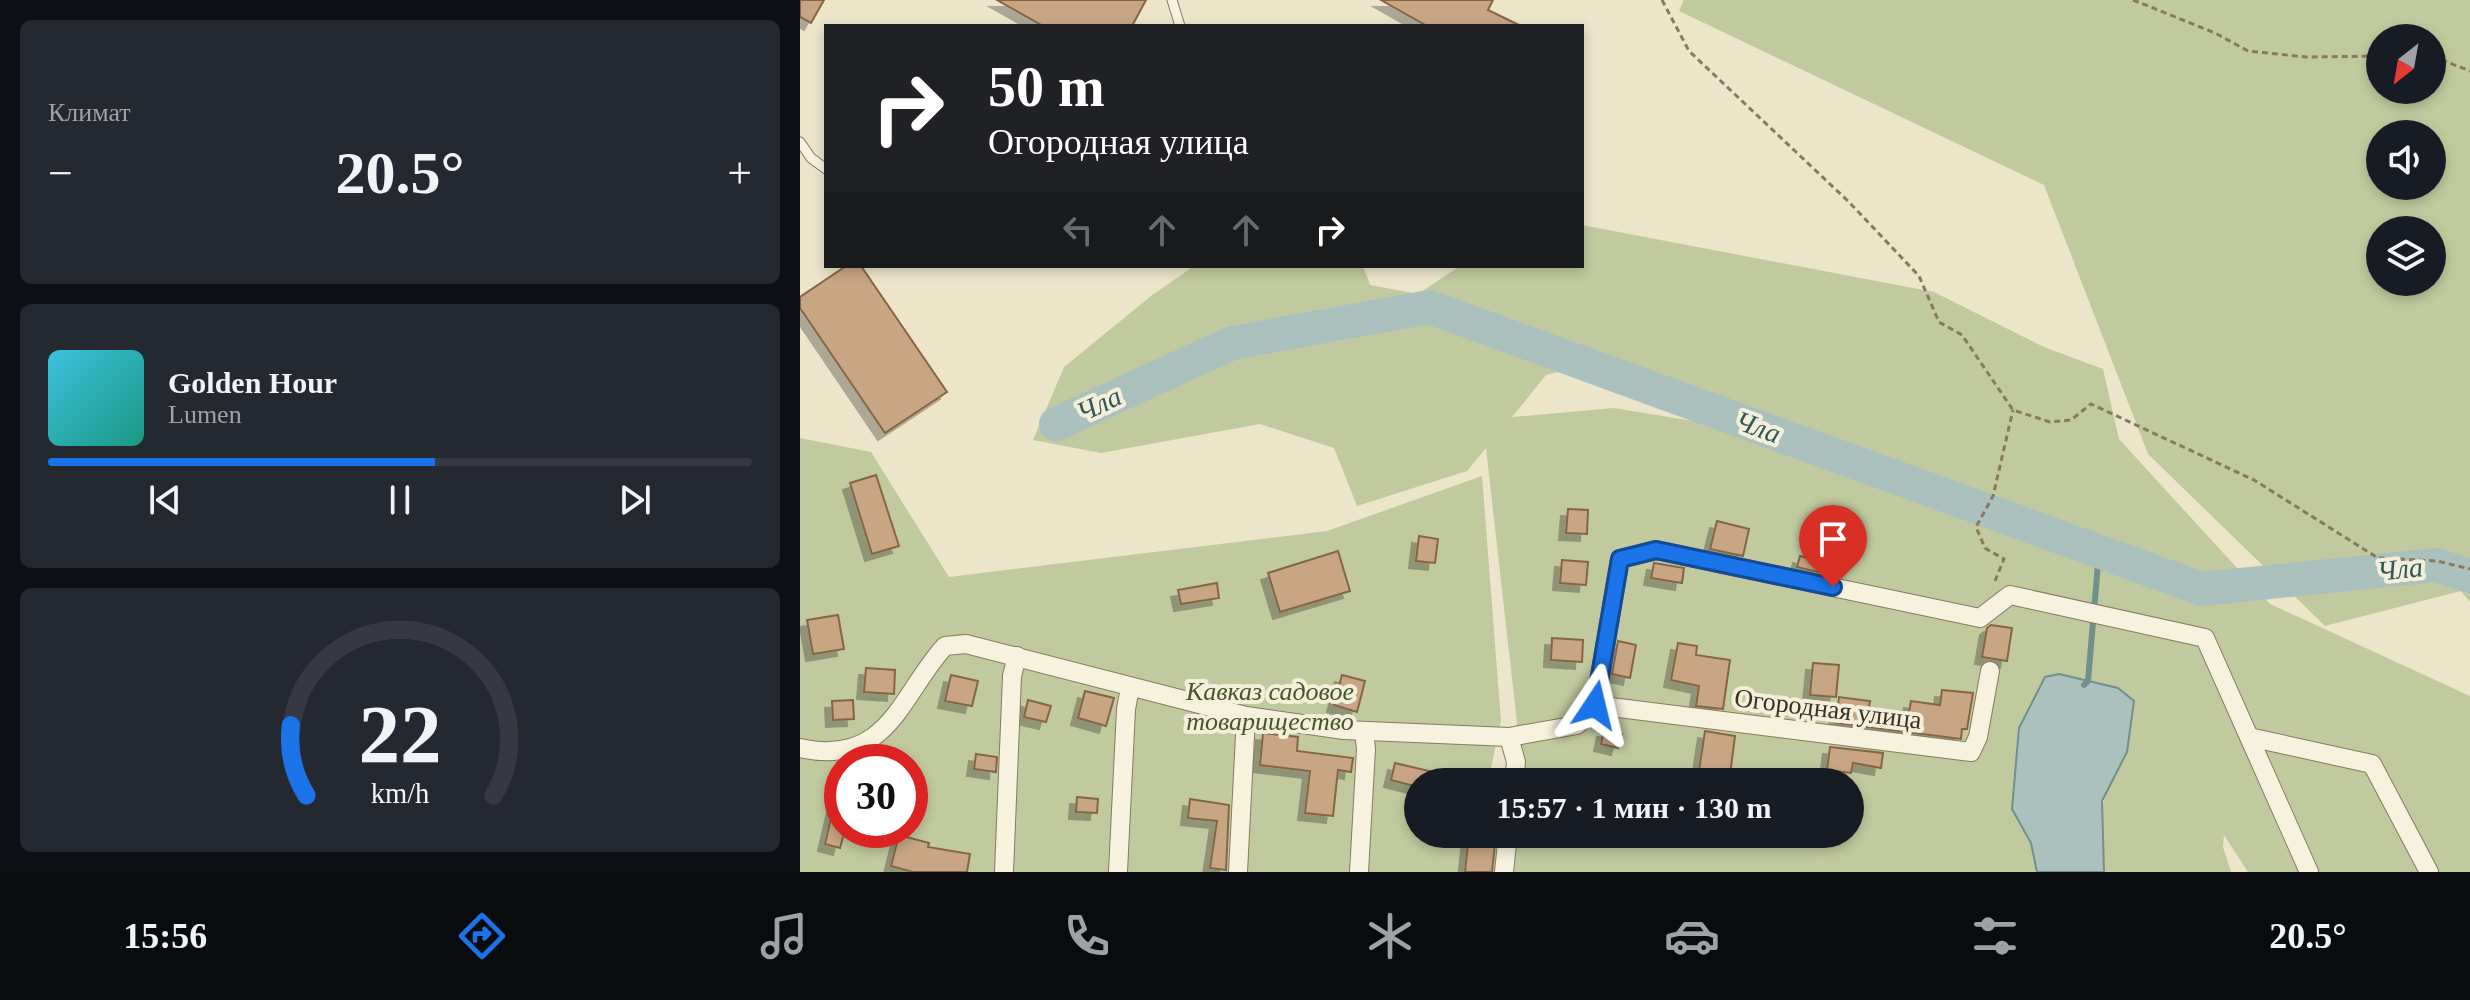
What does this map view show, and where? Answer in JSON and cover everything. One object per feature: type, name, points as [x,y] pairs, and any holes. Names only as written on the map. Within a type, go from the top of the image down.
[{"type":"street","points":[[800,748],[831,751],[866,741],[893,721],[931,661],[945,646],[966,644],[1246,716],[1364,732],[1509,737],[1577,725],[1595,705],[1620,559],[1656,550],[1980,618],[2010,595],[2205,638],[2309,872]]},
{"type":"street","points":[[1004,872],[1012,676],[1017,656]]},
{"type":"street","name":"Огородная улица","points":[[1595,705],[1971,752],[1978,737],[1990,671]]},
{"type":"street","points":[[1118,872],[1126,709],[1130,688]]},
{"type":"street","points":[[1238,872],[1246,716]]},
{"type":"street","points":[[1359,872],[1366,749],[1364,732]]},
{"type":"street","points":[[1509,737],[1515,768]]},
{"type":"street","points":[[2249,737],[2372,764],[2429,872]]},
{"type":"street","points":[[1504,872],[1507,848]]},
{"type":"lane","points":[[1172,0],[1179,24]]},
{"type":"lane","points":[[800,142],[811,158],[824,168]]},
{"type":"path","points":[[1662,0],[1689,51],[1849,202],[1919,276],[1939,322],[1962,335],[1993,385],[2013,410],[2050,422],[2071,420],[2091,404],[2254,480],[2378,558],[2437,561],[2470,569]]},
{"type":"path","points":[[2133,0],[2215,33],[2248,51],[2306,57],[2366,56]]},
{"type":"path","points":[[2446,62],[2470,71]]},
{"type":"path","points":[[1992,589],[2004,559],[1985,548],[1976,527],[1993,496],[2013,410]]},
{"type":"green space","points":[[1684,0],[2470,0],[2470,602],[2461,591],[2325,626],[2148,454],[2044,185],[1679,11]]},
{"type":"green space","points":[[1584,225],[1934,292],[2044,347],[2103,369],[2119,439],[2270,604],[2470,696],[2470,872],[2248,872],[2224,835],[2223,847],[2231,872],[1483,872],[1488,848],[1864,848],[1864,768],[1506,768],[1517,723],[1486,448],[1467,471],[1357,506],[1334,448],[1260,424],[1101,453],[1033,440],[1064,367],[1151,296],[1191,268],[1364,268],[1370,285],[1418,294],[1457,268],[1584,268]],"holes":[[[1581,366],[1596,384],[1705,423],[1614,408],[1512,417],[1546,375]],[[2106,791],[2098,829],[2033,807]]]},
{"type":"green space","name":"Кавказ садовое товарищество","points":[[800,438],[871,452],[949,577],[1327,531],[1482,476],[1501,721],[1491,768],[1404,768],[1404,848],[1473,848],[1468,872],[800,872]]},
{"type":"water","points":[[2059,674],[2118,688],[2134,701],[2127,752],[2102,801],[2104,872],[2037,872],[2031,843],[2012,809],[2019,728],[2045,677]]},
{"type":"building","points":[[800,0],[824,0],[811,23],[800,17]]},
{"type":"building","points":[[997,0],[1146,0],[1133,24],[1039,24]]},
{"type":"building","points":[[1381,0],[1493,0],[1488,10],[1517,24],[1423,24]]},
{"type":"building","points":[[843,268],[862,268],[947,392],[885,433],[800,308],[800,297]]},
{"type":"building","points":[[876,475],[899,546],[872,554],[850,483]]},
{"type":"building","points":[[1568,509],[1588,510],[1587,534],[1566,533]]},
{"type":"building","points":[[1717,521],[1749,529],[1743,556],[1710,549]]},
{"type":"building","points":[[1419,536],[1438,539],[1435,563],[1416,561]]},
{"type":"building","points":[[1338,551],[1350,591],[1280,612],[1268,573]]},
{"type":"building","points":[[1800,556],[1820,561],[1818,572],[1797,567]]},
{"type":"building","points":[[1562,560],[1588,562],[1586,585],[1560,583]]},
{"type":"building","points":[[1654,563],[1684,568],[1682,583],[1651,578]]},
{"type":"building","points":[[1217,583],[1219,598],[1181,604],[1178,590]]},
{"type":"building","points":[[838,615],[844,649],[813,654],[807,620]]},
{"type":"building","points":[[1991,625],[2012,628],[2007,661],[1982,657],[1987,628]]},
{"type":"building","points":[[1552,638],[1583,640],[1582,662],[1551,660]]},
{"type":"building","points":[[1618,641],[1636,645],[1630,678],[1612,674]]},
{"type":"building","points":[[1678,643],[1697,646],[1696,655],[1730,660],[1723,709],[1696,706],[1699,686],[1671,680]]},
{"type":"building","points":[[1813,663],[1839,665],[1836,697],[1810,695]]},
{"type":"building","points":[[866,668],[895,670],[894,694],[864,692]]},
{"type":"building","points":[[951,675],[978,681],[972,706],[945,701]]},
{"type":"building","points":[[1342,675],[1365,681],[1357,712],[1334,705]]},
{"type":"building","points":[[1942,690],[1973,693],[1967,729],[1962,729],[1961,739],[1836,723],[1839,697],[1870,701],[1869,708],[1909,712],[1911,701],[1940,705]]},
{"type":"building","points":[[1085,691],[1114,698],[1106,726],[1078,718]]},
{"type":"building","points":[[853,700],[854,719],[833,720],[832,701]]},
{"type":"building","points":[[1028,700],[1051,706],[1046,722],[1024,717]]},
{"type":"building","points":[[1604,730],[1622,734],[1618,748],[1601,744]]},
{"type":"building","points":[[1705,731],[1735,736],[1731,768],[1699,768]]},
{"type":"building","points":[[1263,733],[1298,737],[1297,751],[1353,758],[1351,772],[1338,770],[1333,816],[1305,813],[1310,771],[1260,765]]},
{"type":"building","points":[[1830,747],[1883,753],[1881,768],[1853,763],[1852,768],[1827,768]]},
{"type":"building","points":[[976,754],[997,757],[996,772],[974,769]]},
{"type":"building","points":[[1395,763],[1416,768],[1404,768],[1404,783],[1391,780]]},
{"type":"building","points":[[1077,797],[1098,799],[1097,813],[1076,812]]},
{"type":"building","points":[[1190,799],[1229,805],[1226,870],[1210,868],[1217,821],[1188,818]]},
{"type":"building","points":[[928,847],[970,854],[967,872],[913,872],[891,866],[896,848]]},
{"type":"building","points":[[1468,848],[1495,848],[1492,872],[1465,872]]},
{"type":"waterway","name":"Чла","points":[[1056,424],[1232,343],[1429,307],[2202,589],[2436,565],[2470,576]]},
{"type":"waterway","points":[[2084,685],[2088,681],[2099,552]]},
{"type":"route","points":[[1595,705],[1620,559],[1656,550],[1833,587]]}]
